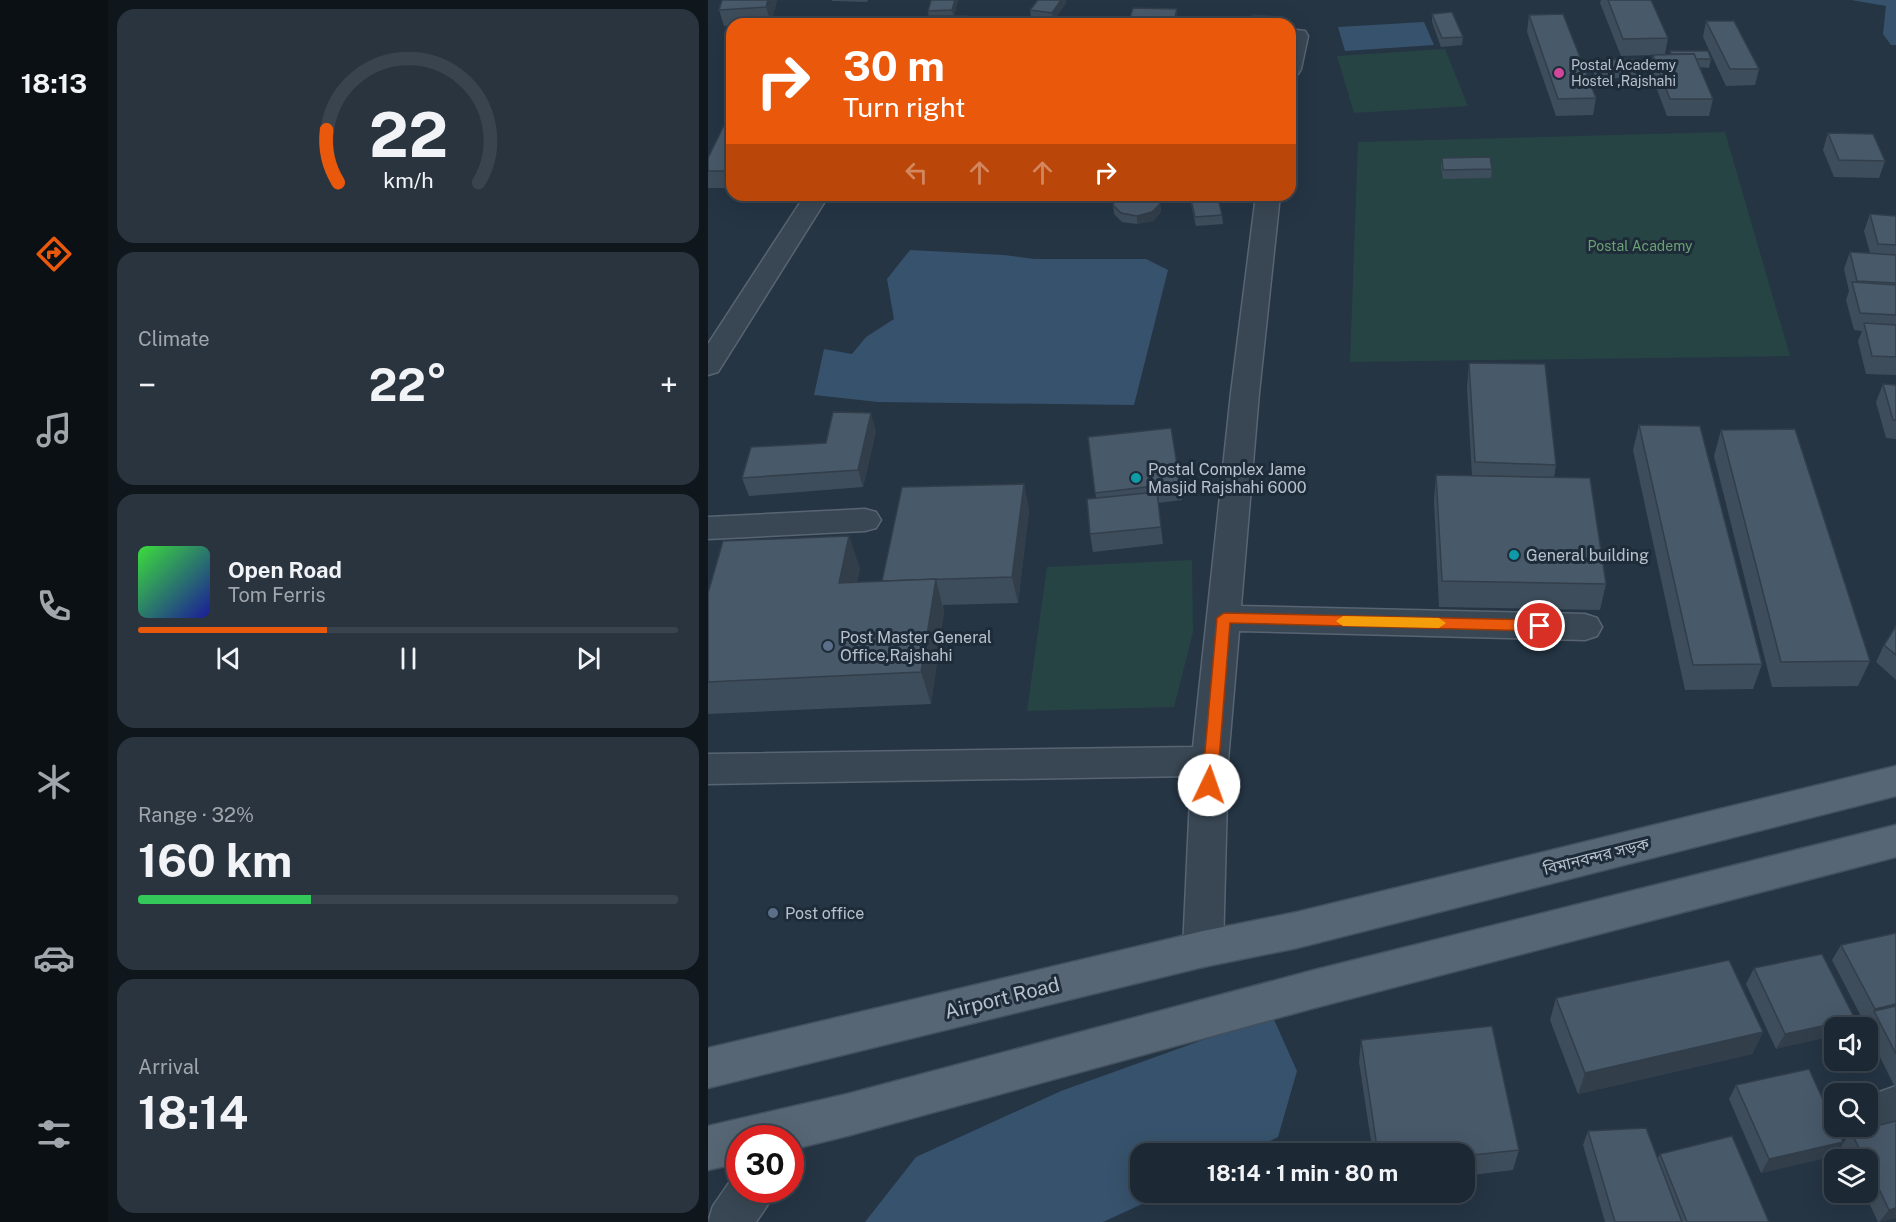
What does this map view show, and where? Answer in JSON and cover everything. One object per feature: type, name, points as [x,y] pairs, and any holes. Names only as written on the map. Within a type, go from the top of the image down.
[{"type":"main road","name":"বিমানবন্দর সড়ক","points":[[1297,930],[1896,781]]},
{"type":"main road","points":[[804,1125],[1314,988],[1896,841]]},
{"type":"main road","name":"Airport Road","points":[[708,1068],[1203,949],[1297,930]]},
{"type":"main road","points":[[708,1148],[726,1144]]},
{"type":"street","points":[[1296,41],[1297,36]]},
{"type":"street","points":[[708,366],[813,201]]},
{"type":"street","points":[[1203,949],[1210,761],[1245,393],[1267,201]]},
{"type":"street","points":[[708,528],[866,520]]},
{"type":"street","points":[[1224,618],[1585,627]]},
{"type":"street","points":[[708,769],[1210,761]]},
{"type":"street","points":[[1878,1113],[1896,1107]]},
{"type":"street","points":[[804,1138],[847,1115]]},
{"type":"street","points":[[729,1222],[742,1203]]},
{"type":"green space","points":[[1445,49],[1468,106],[1354,113],[1337,56]]},
{"type":"green space","name":"Postal Academy","points":[[1725,132],[1790,356],[1350,362],[1358,142]]},
{"type":"green space","points":[[1192,560],[1193,632],[1174,707],[1027,711],[1047,567]]},
{"type":"water","points":[[1851,0],[1896,0],[1896,45],[1891,45],[1883,34],[1886,6]]},
{"type":"water","points":[[1424,22],[1434,45],[1345,51],[1338,27]]},
{"type":"water","points":[[910,250],[1004,255],[1034,259],[1146,259],[1168,270],[1134,405],[878,402],[814,395],[824,349],[852,354],[866,337],[894,319],[887,279]]},
{"type":"water","points":[[1272,1015],[1297,1071],[1278,1137],[1266,1143],[1130,1143],[1130,1203],[1144,1203],[1103,1222],[865,1222],[916,1157],[1061,1091]]},
{"type":"building","points":[[722,0],[768,0],[766,7],[719,10]]},
{"type":"building","points":[[931,0],[955,0],[952,10],[928,11]]},
{"type":"building","points":[[1038,0],[1061,0],[1052,13],[1030,10]]},
{"type":"building","points":[[1608,0],[1651,0],[1668,38],[1623,39]]},
{"type":"building","points":[[1133,8],[1177,9],[1175,18],[1130,18]]},
{"type":"building","points":[[1452,12],[1463,37],[1442,38],[1432,14]]},
{"type":"building","name":"Postal Academy Hostel ,Rajshahi","points":[[1563,14],[1596,98],[1558,99],[1529,15]]},
{"type":"building","points":[[1253,15],[1283,17],[1283,18],[1252,18]]},
{"type":"building","points":[[930,16],[966,16],[965,18],[929,18]]},
{"type":"building","points":[[1706,21],[1734,21],[1759,69],[1730,69]]},
{"type":"building","points":[[1670,51],[1708,51],[1711,59],[1696,59],[1694,54],[1671,54]]},
{"type":"building","points":[[1694,54],[1713,99],[1670,99],[1653,55]]},
{"type":"building","points":[[1638,59],[1641,69],[1597,70],[1594,60]]},
{"type":"building","points":[[726,121],[726,171],[708,171],[708,158]]},
{"type":"building","points":[[1828,133],[1873,134],[1885,161],[1839,160]]},
{"type":"building","points":[[1490,157],[1492,169],[1443,170],[1442,158]]},
{"type":"building","points":[[1114,201],[1159,201],[1160,204],[1152,212],[1137,216],[1121,213],[1113,205]]},
{"type":"building","points":[[1191,201],[1219,201],[1222,215],[1195,217]]},
{"type":"building","points":[[1870,214],[1896,216],[1896,245],[1878,244]]},
{"type":"building","points":[[1850,252],[1896,255],[1896,283],[1857,281]]},
{"type":"building","points":[[1852,282],[1896,285],[1896,315],[1860,313]]},
{"type":"building","points":[[1864,323],[1896,325],[1896,357],[1872,356]]},
{"type":"building","points":[[1469,363],[1545,364],[1556,465],[1475,462]]},
{"type":"building","points":[[1883,384],[1896,385],[1896,420],[1893,420]]},
{"type":"building","points":[[833,412],[871,413],[858,470],[742,478],[751,447],[826,443]]},
{"type":"building","points":[[1639,425],[1700,426],[1762,664],[1693,665]]},
{"type":"building","name":"Postal Complex Jame Masjid Rajshahi 6000","points":[[1171,428],[1180,483],[1095,493],[1088,437]]},
{"type":"building","points":[[1795,429],[1870,661],[1781,662],[1721,430]]},
{"type":"building","name":"General building","points":[[1436,475],[1590,478],[1606,584],[1442,581]]},
{"type":"building","points":[[1024,484],[1012,577],[882,581],[902,487]]},
{"type":"building","points":[[1157,492],[1161,527],[1090,534],[1087,499]]},
{"type":"building","name":"Post Master General Office,Rajshahi","points":[[849,536],[839,583],[936,579],[921,672],[708,682],[708,593],[723,541]]},
{"type":"building","points":[[1896,626],[1896,655],[1884,645]]},
{"type":"building","points":[[1896,933],[1896,1004],[1875,1009],[1841,945]]},
{"type":"building","points":[[1822,954],[1854,1017],[1824,1017],[1824,1026],[1785,1034],[1754,968]]},
{"type":"building","points":[[1729,960],[1763,1032],[1585,1073],[1556,998]]},
{"type":"building","points":[[1896,1006],[1896,1054],[1878,1017],[1874,1011]]},
{"type":"building","points":[[1492,1026],[1519,1150],[1475,1155],[1475,1143],[1376,1143],[1361,1040]]},
{"type":"building","points":[[1809,1069],[1824,1102],[1824,1137],[1841,1137],[1843,1142],[1769,1159],[1736,1085]]},
{"type":"building","points":[[1896,1121],[1896,1208],[1889,1210],[1878,1186],[1878,1149],[1860,1149],[1854,1137],[1878,1137],[1878,1125]]},
{"type":"building","points":[[1646,1128],[1682,1222],[1615,1222],[1588,1131]]},
{"type":"building","points":[[1732,1136],[1769,1222],[1687,1222],[1660,1154]]},
{"type":"slow traffic","points":[[1343,621],[1439,623]]},
{"type":"place","name":"Postal Academy Hostel ,Rajshahi","points":[[1559,73]]},
{"type":"place","name":"Postal Complex Jame Masjid Rajshahi 6000","points":[[1136,478]]},
{"type":"place","name":"General building","points":[[1514,555]]},
{"type":"place","name":"Post Master General Office,Rajshahi","points":[[828,646]]},
{"type":"place","name":"Post office","points":[[773,913]]},
{"type":"route","points":[[1209,785],[1224,618],[1540,626]]}]
